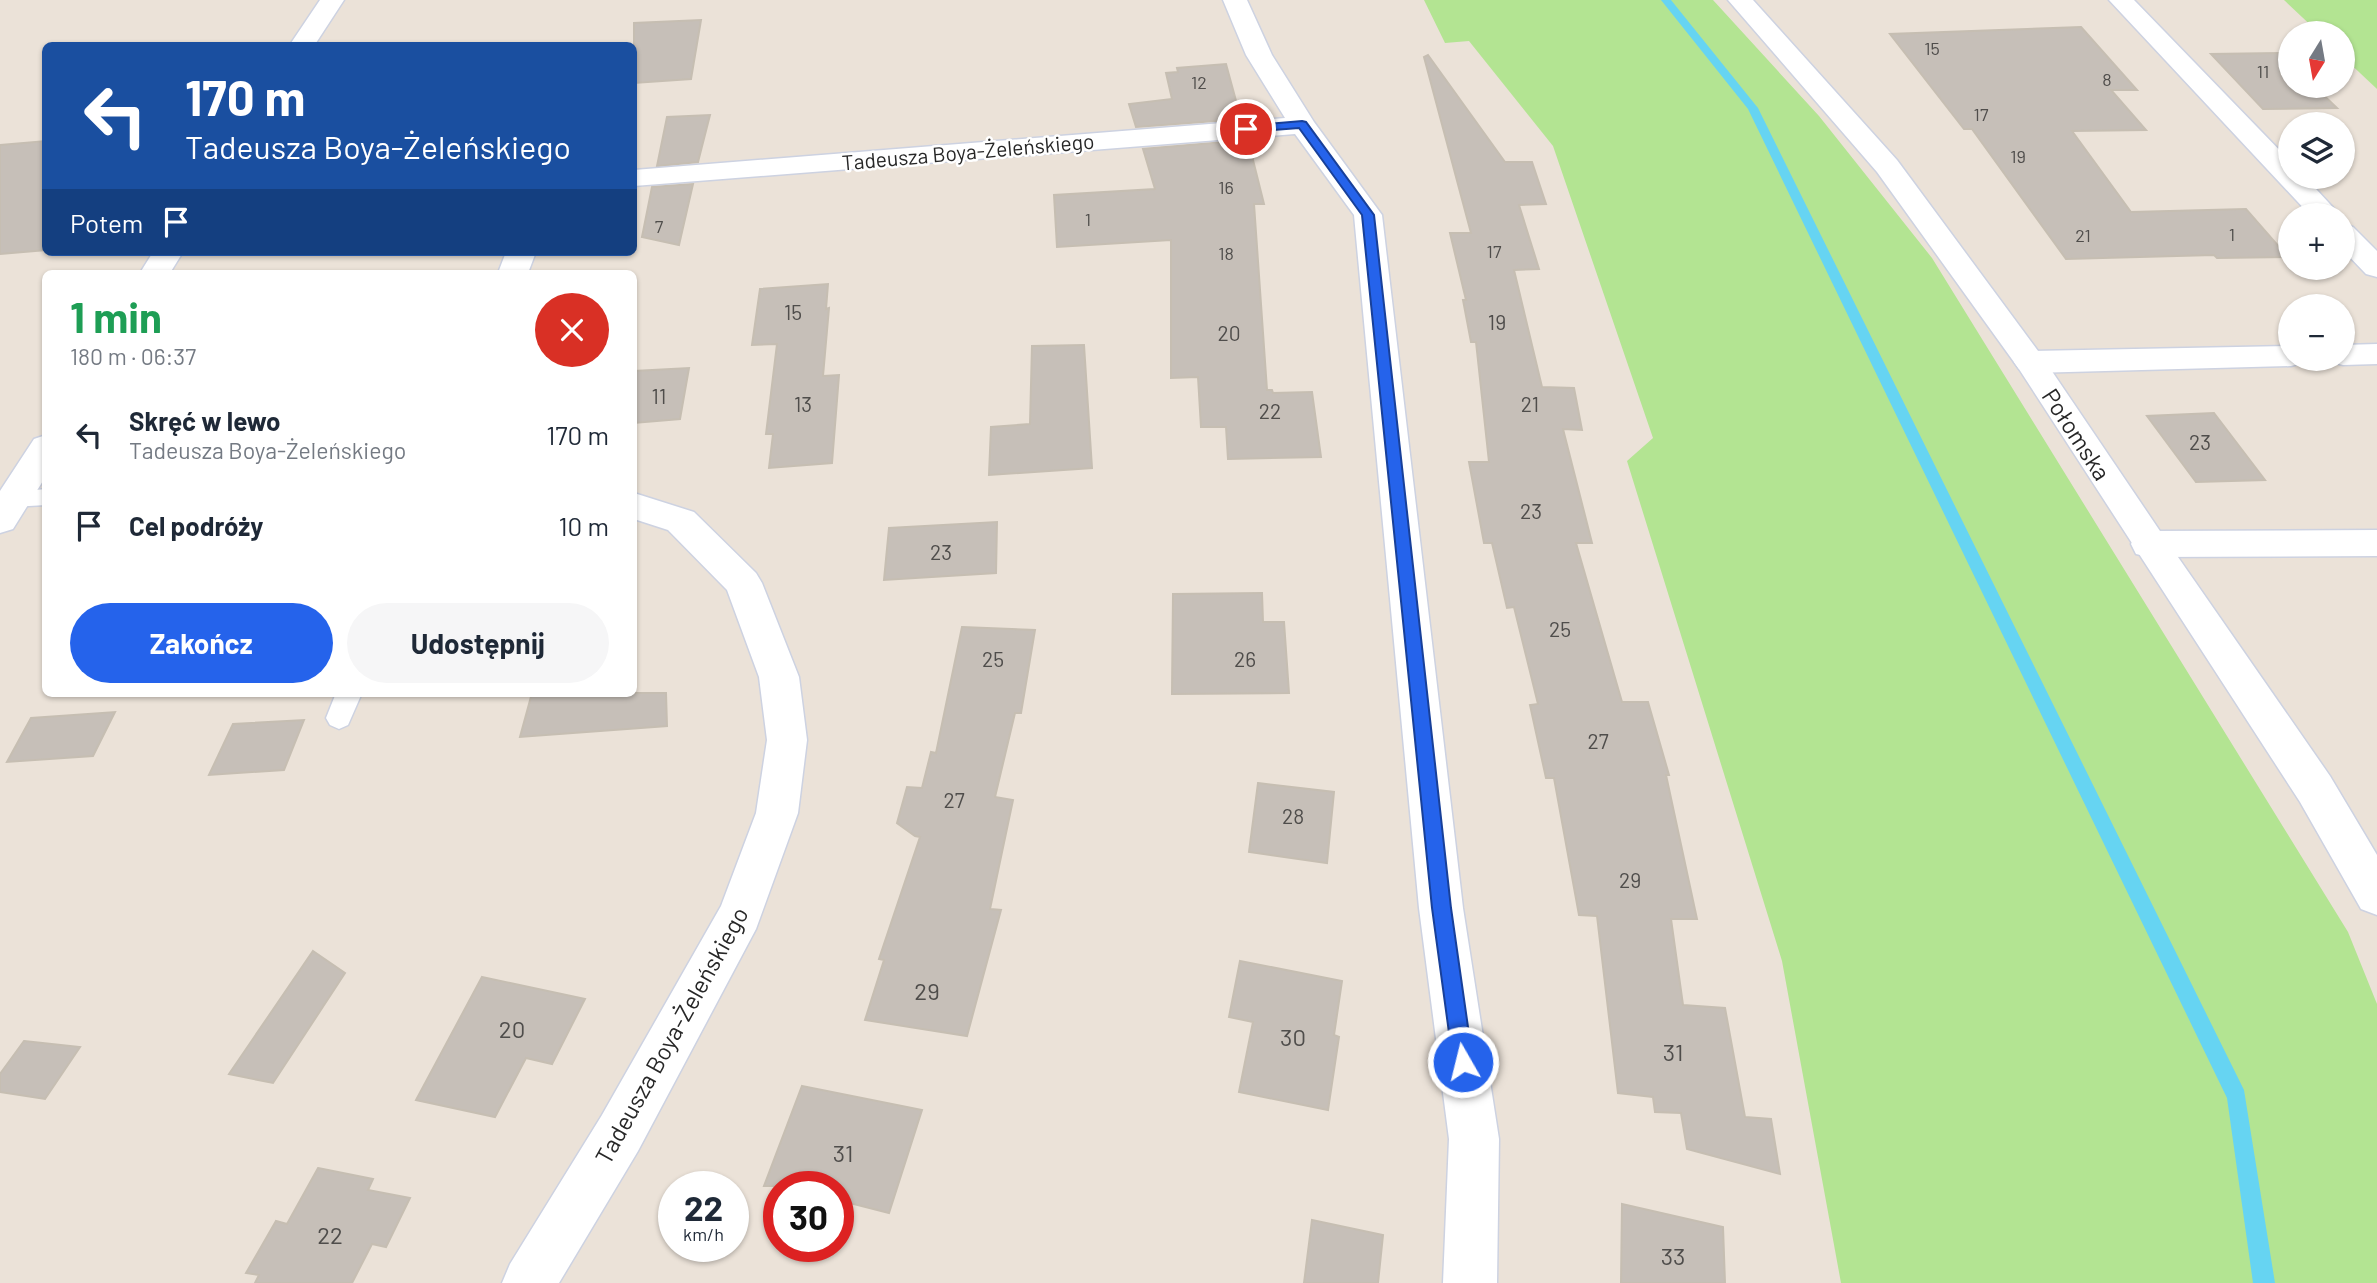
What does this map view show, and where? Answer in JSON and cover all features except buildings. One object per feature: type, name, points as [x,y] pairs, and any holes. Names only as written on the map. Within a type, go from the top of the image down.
[{"type":"street","points":[[304,42],[331,0]]},
{"type":"street","points":[[1235,0],[1259,55],[1302,125],[1368,215],[1441,908],[1474,1139],[1470,1283]]},
{"type":"street","name":"Połomska","points":[[1740,0],[1887,166],[2030,362],[2315,789],[2377,895]]},
{"type":"street","points":[[2120,0],[2315,203]]},
{"type":"street","name":"Tadeusza Boya-Żeleńskiego","points":[[637,178],[1302,125]]},
{"type":"street","points":[[2355,245],[2377,268]]},
{"type":"street","points":[[2355,355],[2377,354]]},
{"type":"street","points":[[2030,362],[2278,356]]},
{"type":"street","points":[[19,505],[42,456]]},
{"type":"street","name":"Tadeusza Boya-Żeleńskiego","points":[[530,1283],[620,1133],[740,915],[776,813],[787,740],[779,677],[743,583],[681,521],[637,507]]},
{"type":"street","points":[[2149,544],[2377,543]]},
{"type":"lane","points":[[339,718],[347,697]]},
{"type":"green space","points":[[1424,0],[1713,0],[1819,116],[1932,258],[2348,932],[2377,1004],[2377,1283],[1841,1283],[1782,961],[1627,461],[1653,438],[1553,146],[1469,41],[1445,43]]},
{"type":"green space","points":[[2284,0],[2377,0],[2377,89],[2356,69],[2356,21],[2306,21]]},
{"type":"waterway","points":[[1666,0],[1753,108],[2237,1097],[2264,1283]]},
{"type":"route","points":[[1246,129],[1302,125],[1368,215],[1441,908],[1463,1062]]}]
